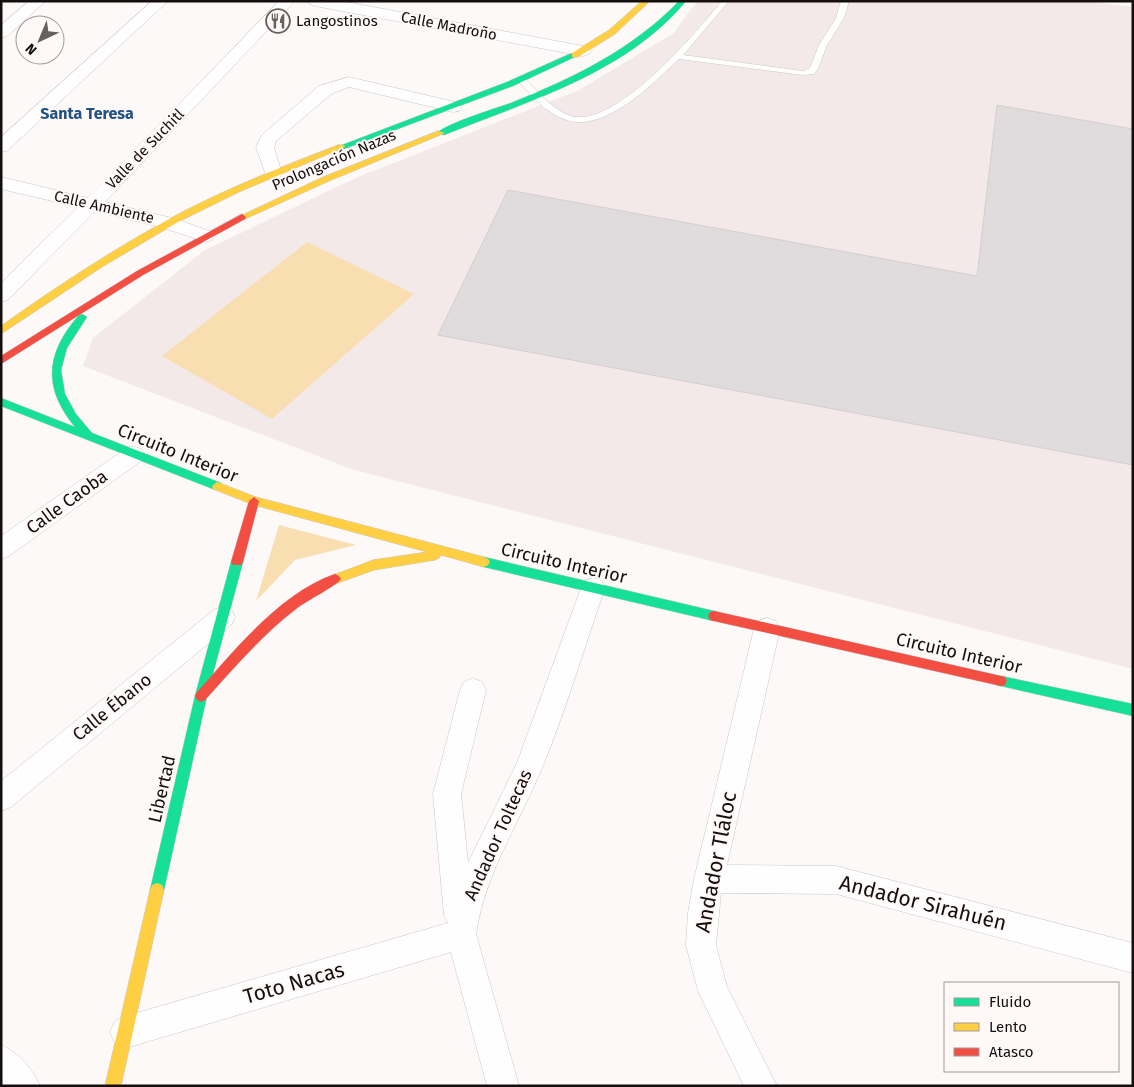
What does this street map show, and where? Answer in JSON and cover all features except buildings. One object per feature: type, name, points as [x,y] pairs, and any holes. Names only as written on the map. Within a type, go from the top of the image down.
[{"type":"main road","name":"Prolongación Nazas","points":[[1,331],[93,268],[169,223],[272,174],[522,80],[583,51],[618,28],[647,1]]},
{"type":"main road","name":"Prolongación Nazas","points":[[1,362],[102,297],[206,236],[320,181],[557,86],[628,50],[657,29],[683,1]]},
{"type":"main road","points":[[88,435],[65,406],[58,393],[55,363],[67,334],[102,297]]},
{"type":"main road","name":"Circuito Interior","points":[[1,402],[254,501],[445,553],[767,629],[1133,710]]},
{"type":"main road","name":"Libertad","points":[[113,1086],[201,696],[254,501]]},
{"type":"main road","points":[[201,696],[247,645],[287,606],[309,592],[353,571],[379,564],[445,553]]},
{"type":"street","points":[[1,33],[39,1]]},
{"type":"street","points":[[1,147],[160,1]]},
{"type":"street","name":"Valle de Suchitl","points":[[1,295],[92,204],[288,1]]},
{"type":"street","name":"Calle Madroño","points":[[315,1],[407,12],[583,51]]},
{"type":"street","points":[[272,174],[265,147],[268,139],[325,90],[334,86],[350,82],[453,107]]},
{"type":"street","name":"Calle Ambiente","points":[[1,183],[169,223],[206,236]]},
{"type":"street","name":"Calle Caoba","points":[[1,549],[133,455]]},
{"type":"street","name":"Andador Toltecas","points":[[503,1086],[461,934],[465,908],[474,882],[529,767],[593,588]]},
{"type":"street","name":"Calle Ébano","points":[[1,798],[223,616]]},
{"type":"street","name":"Andador Tláloc","points":[[762,1086],[713,991],[701,946],[702,913],[709,879],[767,629]]},
{"type":"street","points":[[461,934],[446,794],[473,690]]},
{"type":"street","name":"Andador Sirahuén","points":[[709,879],[836,880],[1133,958]]},
{"type":"street","name":"Toto Nacas","points":[[126,1032],[461,934]]},
{"type":"street","points":[[1,1061],[24,1086]]},
{"type":"lane","points":[[522,80],[534,95],[560,113],[574,120],[596,118],[630,97],[679,57],[705,29],[726,1]]},
{"type":"lane","points":[[679,57],[803,74],[811,72],[814,69],[823,44],[840,18],[845,1]]},
{"type":"shaded area","points":[[697,1],[1086,1],[1133,7],[1133,669],[354,470],[83,366],[93,338],[205,250],[358,177],[579,90],[674,33]]},
{"type":"shaded area","points":[[307,242],[414,294],[272,419],[162,356]]},
{"type":"shaded area","points":[[279,525],[356,545],[295,560],[256,601]]},
{"type":"traffic: fast","points":[[441,133],[542,93],[592,70],[638,42],[662,23],[683,1]]},
{"type":"traffic: fast","points":[[341,147],[510,84],[575,55]]},
{"type":"traffic: fast","points":[[82,317],[67,337],[58,359],[56,370],[57,382],[65,406],[87,434]]},
{"type":"traffic: fast","points":[[1,402],[217,486]]},
{"type":"traffic: fast","points":[[157,890],[201,696],[237,562]]},
{"type":"traffic: fast","points":[[484,562],[714,616]]},
{"type":"traffic: fast","points":[[1001,681],[1133,710]]},
{"type":"traffic: slow","points":[[575,55],[612,32],[647,1]]},
{"type":"traffic: slow","points":[[242,217],[326,179],[441,133]]},
{"type":"traffic: slow","points":[[1,331],[98,264],[149,234],[253,182],[341,147]]},
{"type":"traffic: slow","points":[[217,486],[254,501],[484,562]]},
{"type":"traffic: slow","points":[[335,579],[373,565],[435,555]]},
{"type":"traffic: slow","points":[[113,1086],[157,890]]},
{"type":"traffic: jam","points":[[1,361],[140,273],[242,217]]},
{"type":"traffic: jam","points":[[237,562],[254,501]]},
{"type":"traffic: jam","points":[[201,696],[246,646],[279,615],[296,601],[335,579]]},
{"type":"traffic: jam","points":[[714,616],[1001,681]]},
{"type":"place","name":"Langostinos","points":[[278,21]]},
{"type":"district","name":"Santa Teresa","points":[[87,113]]}]
